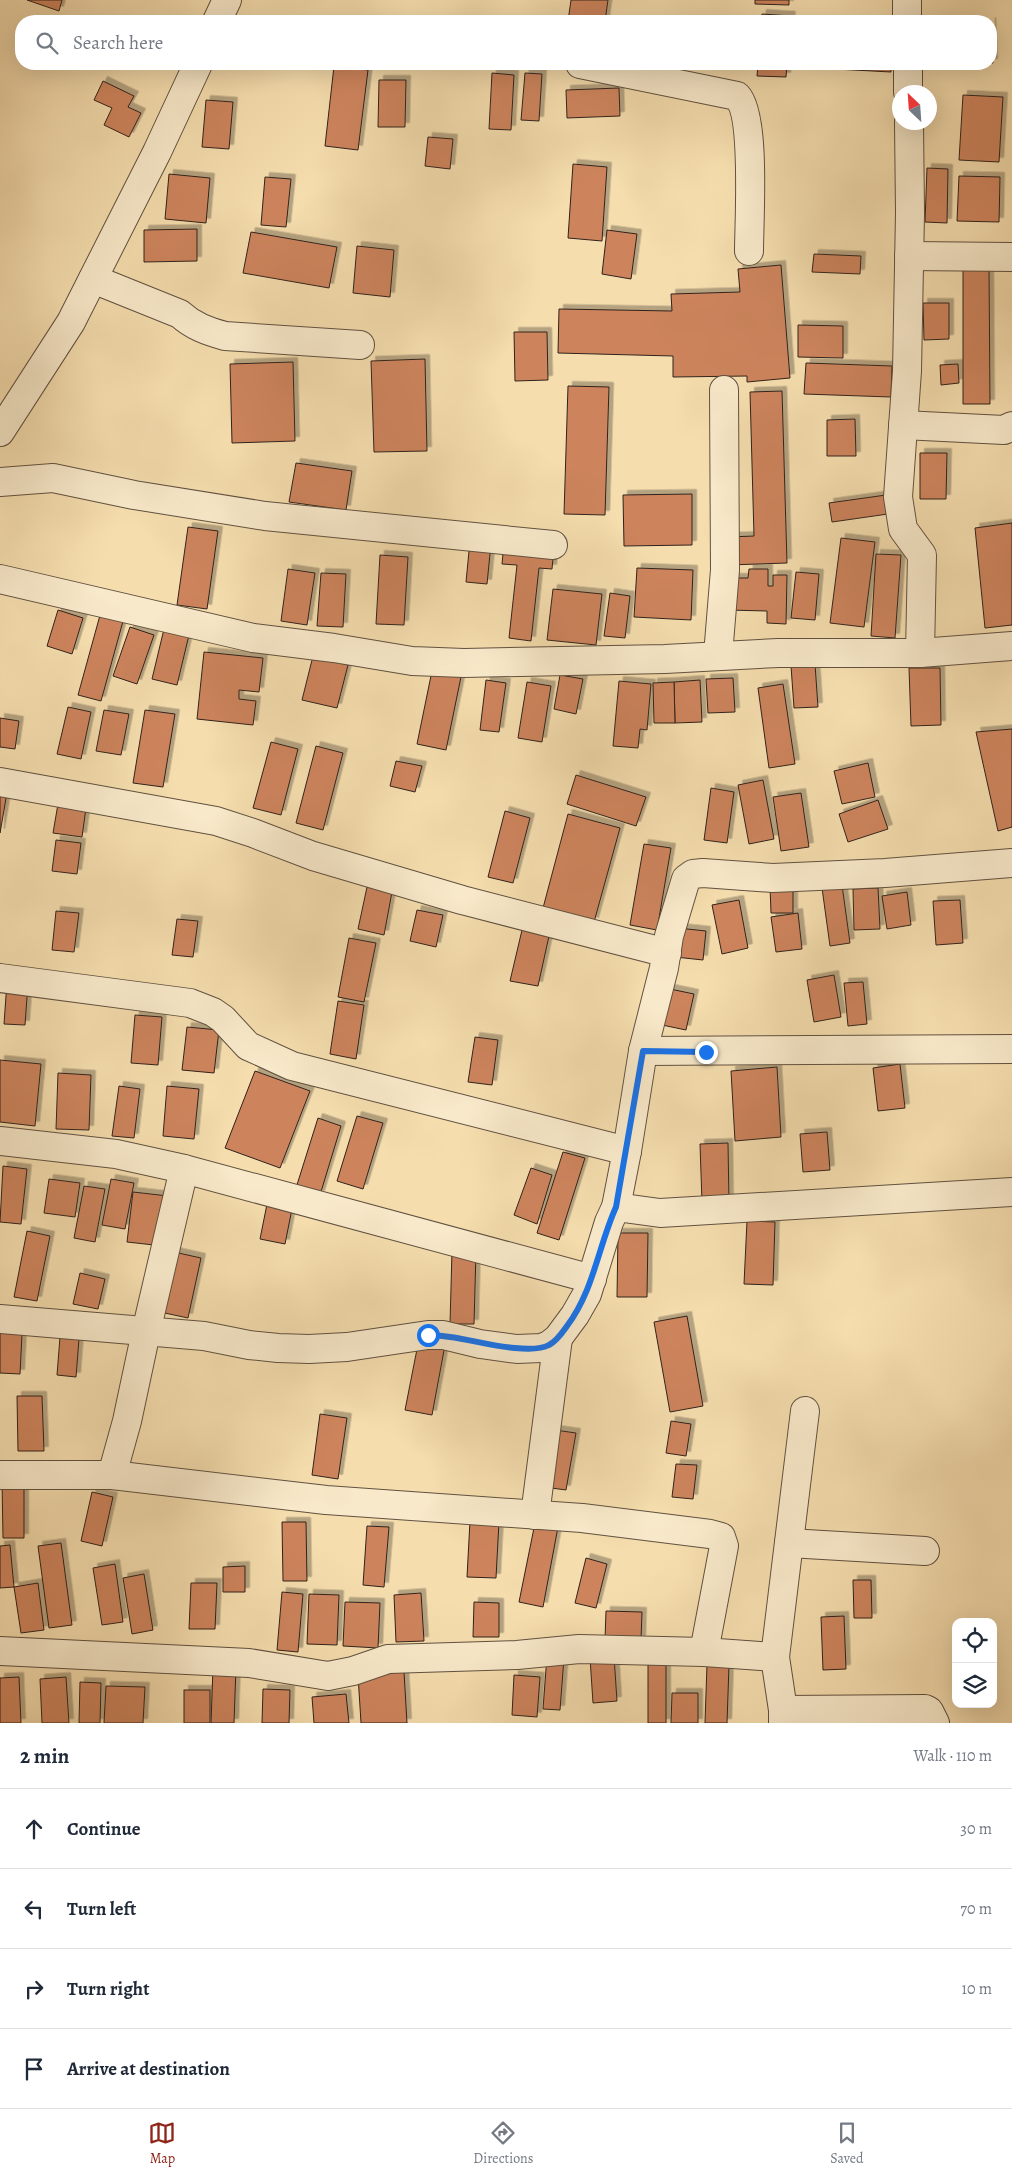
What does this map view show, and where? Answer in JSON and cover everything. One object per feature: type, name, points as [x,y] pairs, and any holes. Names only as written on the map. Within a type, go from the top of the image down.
[{"type":"street","points":[[907,0],[907,15]]},
{"type":"street","points":[[0,432],[71,322],[157,152],[195,70]]},
{"type":"street","points":[[609,70],[737,96],[742,101],[749,130],[749,251]]},
{"type":"street","points":[[908,70],[908,85]]},
{"type":"street","points":[[909,130],[907,371],[898,497],[903,529],[919,549],[923,562],[920,653]]},
{"type":"street","points":[[909,256],[1012,257]]},
{"type":"street","points":[[93,279],[180,314],[190,324],[225,336],[360,345]]},
{"type":"street","points":[[718,655],[725,570],[724,390]]},
{"type":"street","points":[[903,424],[1004,430],[1012,426]]},
{"type":"street","points":[[0,482],[53,478],[134,495],[265,516],[553,545]]},
{"type":"street","points":[[0,578],[252,638],[334,648],[412,661],[464,663],[664,659],[788,653],[920,653],[1012,646]]},
{"type":"street","points":[[0,782],[216,821],[313,856],[462,900],[667,953]]},
{"type":"street","points":[[0,1319],[204,1336],[249,1345],[309,1349],[347,1347],[428,1335],[443,1335],[480,1344],[517,1349],[549,1345],[558,1338],[576,1315],[592,1279],[609,1222],[616,1207],[643,1051],[681,892],[686,879],[693,874],[773,878],[885,873],[1012,862]]},
{"type":"street","points":[[0,978],[190,1003],[213,1012],[223,1019],[248,1046],[292,1066],[627,1151]]},
{"type":"street","points":[[643,1051],[1012,1049]]},
{"type":"street","points":[[0,1140],[116,1154],[184,1169],[592,1279]]},
{"type":"street","points":[[112,1475],[127,1421],[184,1169]]},
{"type":"street","points":[[616,1207],[660,1213],[1012,1192]]},
{"type":"street","points":[[534,1515],[558,1338]]},
{"type":"street","points":[[805,1411],[775,1658],[783,1716],[925,1709],[929,1711],[935,1723]]},
{"type":"street","points":[[0,1475],[112,1475],[326,1500],[601,1521],[721,1537],[724,1546],[704,1652]]},
{"type":"street","points":[[789,1543],[925,1551]]},
{"type":"street","points":[[0,1651],[249,1663],[328,1676],[353,1671],[388,1659],[517,1655],[579,1649],[704,1652],[775,1658]]},
{"type":"building","points":[[27,0],[62,0],[59,11]]},
{"type":"building","points":[[571,0],[608,0],[606,15],[569,15]]},
{"type":"building","points":[[755,0],[789,0],[789,5],[755,4]]},
{"type":"building","points":[[334,70],[368,70],[358,150],[325,146]]},
{"type":"building","points":[[758,70],[787,70],[786,77],[757,76]]},
{"type":"building","points":[[854,70],[891,70],[891,72]]},
{"type":"building","points":[[492,73],[514,75],[511,130],[489,129]]},
{"type":"building","points":[[525,73],[542,74],[539,121],[521,120]]},
{"type":"building","points":[[379,80],[406,80],[405,127],[378,127]]},
{"type":"building","points":[[103,81],[134,96],[128,107],[141,113],[129,137],[104,125],[112,108],[94,100]]},
{"type":"building","points":[[619,88],[620,116],[567,118],[566,90]]},
{"type":"building","points":[[963,95],[1003,97],[999,162],[959,160]]},
{"type":"building","points":[[206,100],[233,102],[229,149],[202,147]]},
{"type":"building","points":[[428,137],[453,139],[450,169],[425,166]]},
{"type":"building","points":[[573,164],[607,167],[602,241],[568,238]]},
{"type":"building","points":[[927,168],[948,169],[947,223],[925,222]]},
{"type":"building","points":[[169,174],[210,178],[206,223],[165,219]]},
{"type":"building","points":[[959,176],[1000,177],[999,222],[957,221]]},
{"type":"building","points":[[265,177],[291,179],[286,227],[261,225]]},
{"type":"building","points":[[197,229],[197,261],[144,262],[144,230]]},
{"type":"building","points":[[607,230],[637,234],[631,279],[602,274]]},
{"type":"building","points":[[251,232],[337,247],[329,288],[243,273]]},
{"type":"building","points":[[357,246],[394,250],[390,297],[353,293]]},
{"type":"building","points":[[814,254],[861,256],[860,274],[812,272]]},
{"type":"building","points":[[963,263],[989,263],[990,404],[963,404]]},
{"type":"building","points":[[781,265],[790,378],[747,382],[747,376],[673,377],[673,356],[558,353],[559,309],[672,311],[671,294],[740,292],[738,269]]},
{"type":"building","points":[[923,303],[949,303],[949,339],[924,340]]},
{"type":"building","points":[[798,325],[843,326],[843,358],[798,357]]},
{"type":"building","points":[[514,332],[547,332],[548,380],[515,381]]},
{"type":"building","points":[[425,359],[427,451],[374,452],[371,361]]},
{"type":"building","points":[[293,362],[295,441],[232,443],[230,364]]},
{"type":"building","points":[[806,363],[892,366],[891,397],[804,394]]},
{"type":"building","points":[[958,364],[959,383],[941,385],[940,365]]},
{"type":"building","points":[[568,386],[609,387],[605,515],[564,514]]},
{"type":"building","points":[[782,391],[787,563],[729,565],[729,537],[754,536],[750,392]]},
{"type":"building","points":[[855,419],[856,456],[827,456],[827,420]]},
{"type":"building","points":[[920,453],[947,453],[946,499],[920,499]]},
{"type":"building","points":[[296,463],[352,471],[346,510],[289,502]]},
{"type":"building","points":[[692,494],[692,545],[624,546],[623,495]]},
{"type":"building","points":[[886,495],[888,514],[832,522],[829,503]]},
{"type":"building","points":[[1012,523],[1012,625],[985,628],[975,528]]},
{"type":"building","points":[[188,527],[218,531],[207,609],[177,605]]},
{"type":"building","points":[[841,538],[875,542],[864,627],[830,623]]},
{"type":"building","points":[[470,541],[491,544],[487,584],[466,582]]},
{"type":"building","points":[[504,543],[554,548],[552,569],[539,568],[531,641],[509,638],[517,565],[502,564]]},
{"type":"building","points":[[876,554],[901,555],[895,638],[871,636]]},
{"type":"building","points":[[380,555],[408,557],[404,625],[376,624]]},
{"type":"building","points":[[637,568],[693,570],[691,620],[634,617]]},
{"type":"building","points":[[288,569],[315,573],[307,625],[281,621]]},
{"type":"building","points":[[749,569],[768,569],[768,586],[773,586],[773,575],[787,575],[786,624],[767,623],[767,611],[727,610],[728,578],[748,578]]},
{"type":"building","points":[[796,572],[819,574],[815,620],[791,618]]},
{"type":"building","points":[[321,573],[346,574],[343,627],[317,626]]},
{"type":"building","points":[[553,589],[602,594],[596,645],[547,640]]},
{"type":"building","points":[[610,593],[630,596],[625,638],[604,636]]},
{"type":"building","points":[[102,608],[125,614],[101,701],[78,695]]},
{"type":"building","points":[[58,610],[83,618],[72,654],[47,646]]},
{"type":"building","points":[[130,627],[154,635],[137,684],[113,676]]},
{"type":"building","points":[[164,629],[189,635],[177,685],[152,679]]},
{"type":"building","points":[[204,652],[263,658],[259,692],[239,690],[239,699],[256,701],[253,725],[197,719]]},
{"type":"building","points":[[313,656],[348,665],[337,708],[302,700]]},
{"type":"building","points":[[815,664],[818,707],[794,708],[791,666]]},
{"type":"building","points":[[433,666],[462,672],[446,750],[417,744]]},
{"type":"building","points":[[909,668],[940,668],[941,725],[911,726]]},
{"type":"building","points":[[560,675],[583,679],[576,714],[554,709]]},
{"type":"building","points":[[733,678],[735,712],[708,713],[706,679]]},
{"type":"building","points":[[486,680],[506,683],[499,732],[480,730]]},
{"type":"building","points":[[700,680],[702,722],[675,723],[674,682]]},
{"type":"building","points":[[619,681],[651,684],[647,730],[640,729],[638,748],[613,746]]},
{"type":"building","points":[[527,682],[551,686],[542,742],[518,738]]},
{"type":"building","points":[[674,682],[675,723],[654,723],[653,683]]},
{"type":"building","points":[[783,684],[795,764],[769,768],[758,688]]},
{"type":"building","points":[[68,707],[91,712],[81,759],[57,754]]},
{"type":"building","points":[[104,710],[129,714],[121,755],[96,751]]},
{"type":"building","points":[[145,710],[175,714],[163,787],[133,783]]},
{"type":"building","points":[[0,718],[19,721],[15,749],[0,747]]},
{"type":"building","points":[[1012,729],[1012,827],[998,831],[976,732]]},
{"type":"building","points":[[271,742],[298,749],[281,815],[253,808]]},
{"type":"building","points":[[316,746],[343,753],[323,830],[296,823]]},
{"type":"building","points":[[396,761],[422,766],[415,792],[390,786]]},
{"type":"building","points":[[868,763],[875,797],[842,804],[834,771]]},
{"type":"building","points":[[576,775],[646,797],[636,826],[567,804]]},
{"type":"building","points":[[763,780],[774,839],[749,844],[738,785]]},
{"type":"building","points":[[0,785],[8,787],[0,833]]},
{"type":"building","points":[[711,788],[734,792],[727,843],[704,840]]},
{"type":"building","points":[[801,793],[809,847],[781,851],[773,797]]},
{"type":"building","points":[[878,800],[888,829],[848,842],[839,814]]},
{"type":"building","points":[[58,804],[86,808],[82,837],[53,833]]},
{"type":"building","points":[[505,811],[530,818],[513,883],[488,877]]},
{"type":"building","points":[[568,814],[620,828],[594,922],[543,908]]},
{"type":"building","points":[[56,840],[81,843],[77,874],[52,871]]},
{"type":"building","points":[[644,844],[671,848],[657,930],[630,925]]},
{"type":"building","points":[[793,885],[793,913],[771,913],[770,886]]},
{"type":"building","points":[[842,885],[850,943],[830,946],[822,888]]},
{"type":"building","points":[[367,887],[392,892],[384,935],[358,929]]},
{"type":"building","points":[[878,888],[880,929],[854,930],[853,889]]},
{"type":"building","points":[[907,892],[911,925],[887,929],[882,896]]},
{"type":"building","points":[[739,900],[748,948],[722,954],[712,905]]},
{"type":"building","points":[[960,900],[963,943],[936,945],[933,901]]},
{"type":"building","points":[[417,910],[443,915],[436,947],[410,941]]},
{"type":"building","points":[[56,911],[79,913],[74,952],[52,950]]},
{"type":"building","points":[[798,913],[802,949],[776,952],[771,917]]},
{"type":"building","points":[[177,919],[198,921],[193,957],[172,955]]},
{"type":"building","points":[[678,928],[706,931],[703,960],[675,957]]},
{"type":"building","points":[[522,930],[549,936],[538,986],[510,981]]},
{"type":"building","points":[[349,938],[376,943],[364,1002],[338,997]]},
{"type":"building","points":[[834,975],[841,1017],[814,1022],[807,980]]},
{"type":"building","points":[[7,982],[28,984],[25,1025],[4,1024]]},
{"type":"building","points":[[863,982],[867,1024],[848,1026],[844,983]]},
{"type":"building","points":[[670,989],[694,994],[686,1030],[662,1025]]},
{"type":"building","points":[[338,1001],[364,1005],[356,1059],[330,1054]]},
{"type":"building","points":[[135,1015],[162,1017],[158,1065],[131,1063]]},
{"type":"building","points":[[187,1027],[219,1030],[214,1073],[182,1070]]},
{"type":"building","points":[[475,1037],[498,1040],[492,1085],[468,1082]]},
{"type":"building","points":[[0,1060],[41,1064],[35,1126],[0,1122]]},
{"type":"building","points":[[900,1064],[905,1108],[878,1111],[873,1068]]},
{"type":"building","points":[[777,1067],[781,1137],[735,1141],[731,1071]]},
{"type":"building","points":[[255,1071],[310,1091],[280,1168],[225,1148]]},
{"type":"building","points":[[58,1073],[91,1075],[89,1130],[56,1129]]},
{"type":"building","points":[[119,1086],[140,1089],[134,1138],[112,1136]]},
{"type":"building","points":[[167,1086],[199,1089],[194,1139],[163,1136]]},
{"type":"building","points":[[357,1116],[383,1123],[363,1189],[337,1181]]},
{"type":"building","points":[[318,1118],[341,1126],[320,1195],[296,1188]]},
{"type":"building","points":[[827,1132],[830,1170],[803,1172],[800,1134]]},
{"type":"building","points":[[728,1143],[729,1202],[702,1203],[700,1144]]},
{"type":"building","points":[[563,1152],[585,1158],[559,1240],[537,1233]]},
{"type":"building","points":[[3,1166],[27,1169],[21,1224],[0,1222]]},
{"type":"building","points":[[531,1168],[552,1175],[537,1224],[514,1215]]},
{"type":"building","points":[[49,1179],[80,1183],[75,1217],[44,1213]]},
{"type":"building","points":[[111,1179],[134,1183],[125,1229],[102,1225]]},
{"type":"building","points":[[84,1186],[105,1189],[95,1242],[74,1238]]},
{"type":"building","points":[[133,1192],[168,1196],[163,1246],[127,1242]]},
{"type":"building","points":[[268,1199],[293,1204],[285,1244],[260,1239]]},
{"type":"building","points":[[747,1221],[775,1222],[773,1285],[744,1284]]},
{"type":"building","points":[[27,1231],[50,1236],[37,1301],[14,1297]]},
{"type":"building","points":[[618,1233],[648,1233],[647,1297],[617,1297]]},
{"type":"building","points":[[452,1251],[476,1252],[474,1324],[450,1324]]},
{"type":"building","points":[[174,1252],[201,1258],[188,1318],[160,1312]]},
{"type":"building","points":[[80,1273],[105,1279],[98,1309],[73,1304]]},
{"type":"building","points":[[687,1316],[703,1406],[670,1412],[654,1322]]},
{"type":"building","points":[[0,1333],[22,1334],[20,1374],[0,1373]]},
{"type":"building","points":[[60,1337],[79,1339],[76,1377],[57,1375]]},
{"type":"building","points":[[419,1339],[445,1345],[432,1415],[405,1410]]},
{"type":"building","points":[[17,1396],[42,1396],[44,1451],[18,1451]]},
{"type":"building","points":[[320,1414],[347,1418],[338,1479],[312,1475]]},
{"type":"building","points":[[671,1421],[691,1424],[686,1456],[666,1453]]},
{"type":"building","points":[[555,1430],[576,1433],[566,1490],[544,1487]]},
{"type":"building","points":[[676,1464],[697,1465],[693,1499],[672,1497]]},
{"type":"building","points":[[2,1480],[24,1480],[24,1538],[3,1538]]},
{"type":"building","points":[[92,1492],[113,1497],[102,1546],[81,1541]]},
{"type":"building","points":[[470,1521],[499,1522],[496,1578],[467,1577]]},
{"type":"building","points":[[282,1522],[306,1522],[307,1581],[283,1581]]},
{"type":"building","points":[[535,1523],[558,1527],[543,1607],[519,1602]]},
{"type":"building","points":[[367,1526],[389,1527],[384,1587],[363,1585]]},
{"type":"building","points":[[61,1543],[72,1625],[49,1628],[38,1546]]},
{"type":"building","points":[[10,1545],[14,1587],[0,1588],[0,1546]]},
{"type":"building","points":[[586,1558],[607,1564],[596,1608],[575,1603]]},
{"type":"building","points":[[115,1564],[123,1622],[102,1625],[93,1568]]},
{"type":"building","points":[[245,1566],[245,1592],[223,1592],[223,1567]]},
{"type":"building","points":[[144,1574],[153,1630],[132,1634],[123,1578]]},
{"type":"building","points":[[853,1580],[871,1580],[872,1618],[854,1618]]},
{"type":"building","points":[[38,1583],[44,1630],[21,1633],[14,1587]]},
{"type":"building","points":[[191,1583],[217,1583],[215,1629],[189,1629]]},
{"type":"building","points":[[282,1592],[303,1594],[298,1652],[277,1650]]},
{"type":"building","points":[[421,1593],[424,1641],[396,1642],[394,1595]]},
{"type":"building","points":[[309,1594],[339,1595],[337,1645],[307,1644]]},
{"type":"building","points":[[345,1602],[380,1603],[378,1648],[343,1646]]},
{"type":"building","points":[[474,1602],[499,1603],[499,1637],[473,1637]]},
{"type":"building","points":[[606,1611],[642,1612],[641,1640],[605,1639]]},
{"type":"building","points":[[844,1616],[846,1669],[823,1670],[821,1617]]},
{"type":"building","points":[[547,1656],[564,1658],[560,1710],[543,1709]]},
{"type":"building","points":[[614,1656],[617,1701],[593,1703],[590,1658]]},
{"type":"building","points":[[648,1658],[666,1658],[666,1723],[648,1723]]},
{"type":"building","points":[[707,1664],[729,1665],[727,1723],[705,1723]]},
{"type":"building","points":[[213,1667],[236,1667],[234,1723],[211,1723]]},
{"type":"building","points":[[404,1672],[407,1723],[361,1723],[358,1675]]},
{"type":"building","points":[[514,1675],[540,1677],[537,1717],[512,1715]]},
{"type":"building","points":[[19,1677],[21,1723],[0,1723],[0,1678]]},
{"type":"building","points":[[66,1677],[69,1723],[42,1723],[40,1679]]},
{"type":"building","points":[[80,1682],[101,1683],[100,1723],[79,1723]]},
{"type":"building","points":[[106,1686],[145,1687],[143,1723],[104,1723]]},
{"type":"building","points":[[263,1689],[290,1690],[289,1723],[262,1723]]},
{"type":"building","points":[[184,1690],[210,1690],[210,1723],[184,1723]]},
{"type":"building","points":[[672,1693],[698,1693],[698,1723],[671,1723]]},
{"type":"building","points":[[346,1694],[349,1723],[314,1723],[312,1697]]},
{"type":"route","points":[[428,1335],[443,1335],[480,1344],[517,1349],[540,1348],[549,1345],[558,1338],[576,1315],[587,1294],[609,1222],[616,1207],[643,1051],[706,1052]]}]
